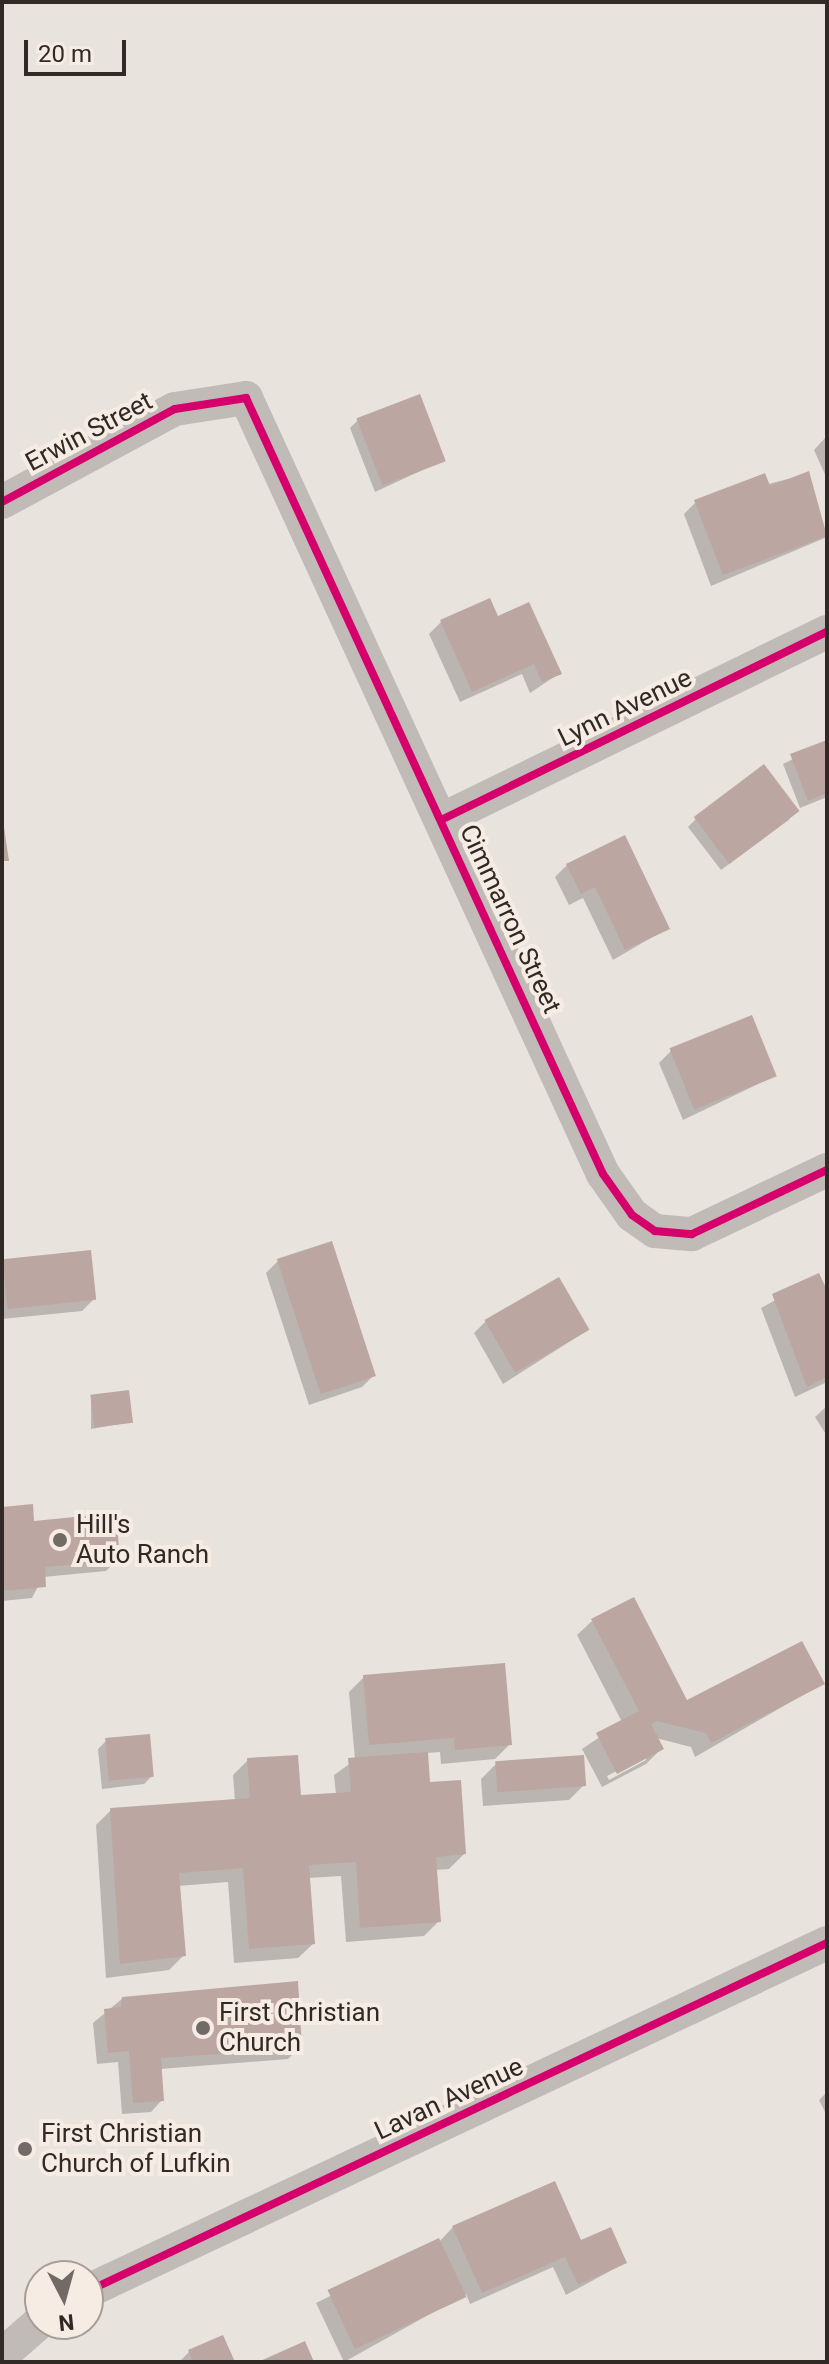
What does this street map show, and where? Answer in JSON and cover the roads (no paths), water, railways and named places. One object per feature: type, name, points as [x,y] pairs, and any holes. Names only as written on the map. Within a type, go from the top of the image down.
[{"type":"street","name":"Erwin Street","points":[[2,502],[175,409],[246,398]]},
{"type":"street","name":"Cimmarron Street","points":[[246,398],[603,1174],[632,1215],[655,1231],[692,1234],[827,1170]]},
{"type":"street","name":"Lynn Avenue","points":[[441,820],[827,632]]},
{"type":"street","name":"Lavan Avenue","points":[[104,2283],[827,1943]]},
{"type":"street","points":[[2,2355],[24,2336]]},
{"type":"place","name":"Hill's Auto Ranch","points":[[60,1540]]},
{"type":"place","name":"First Christian Church","points":[[203,2028]]},
{"type":"place","name":"First Christian Church of Lufkin","points":[[25,2149]]}]
